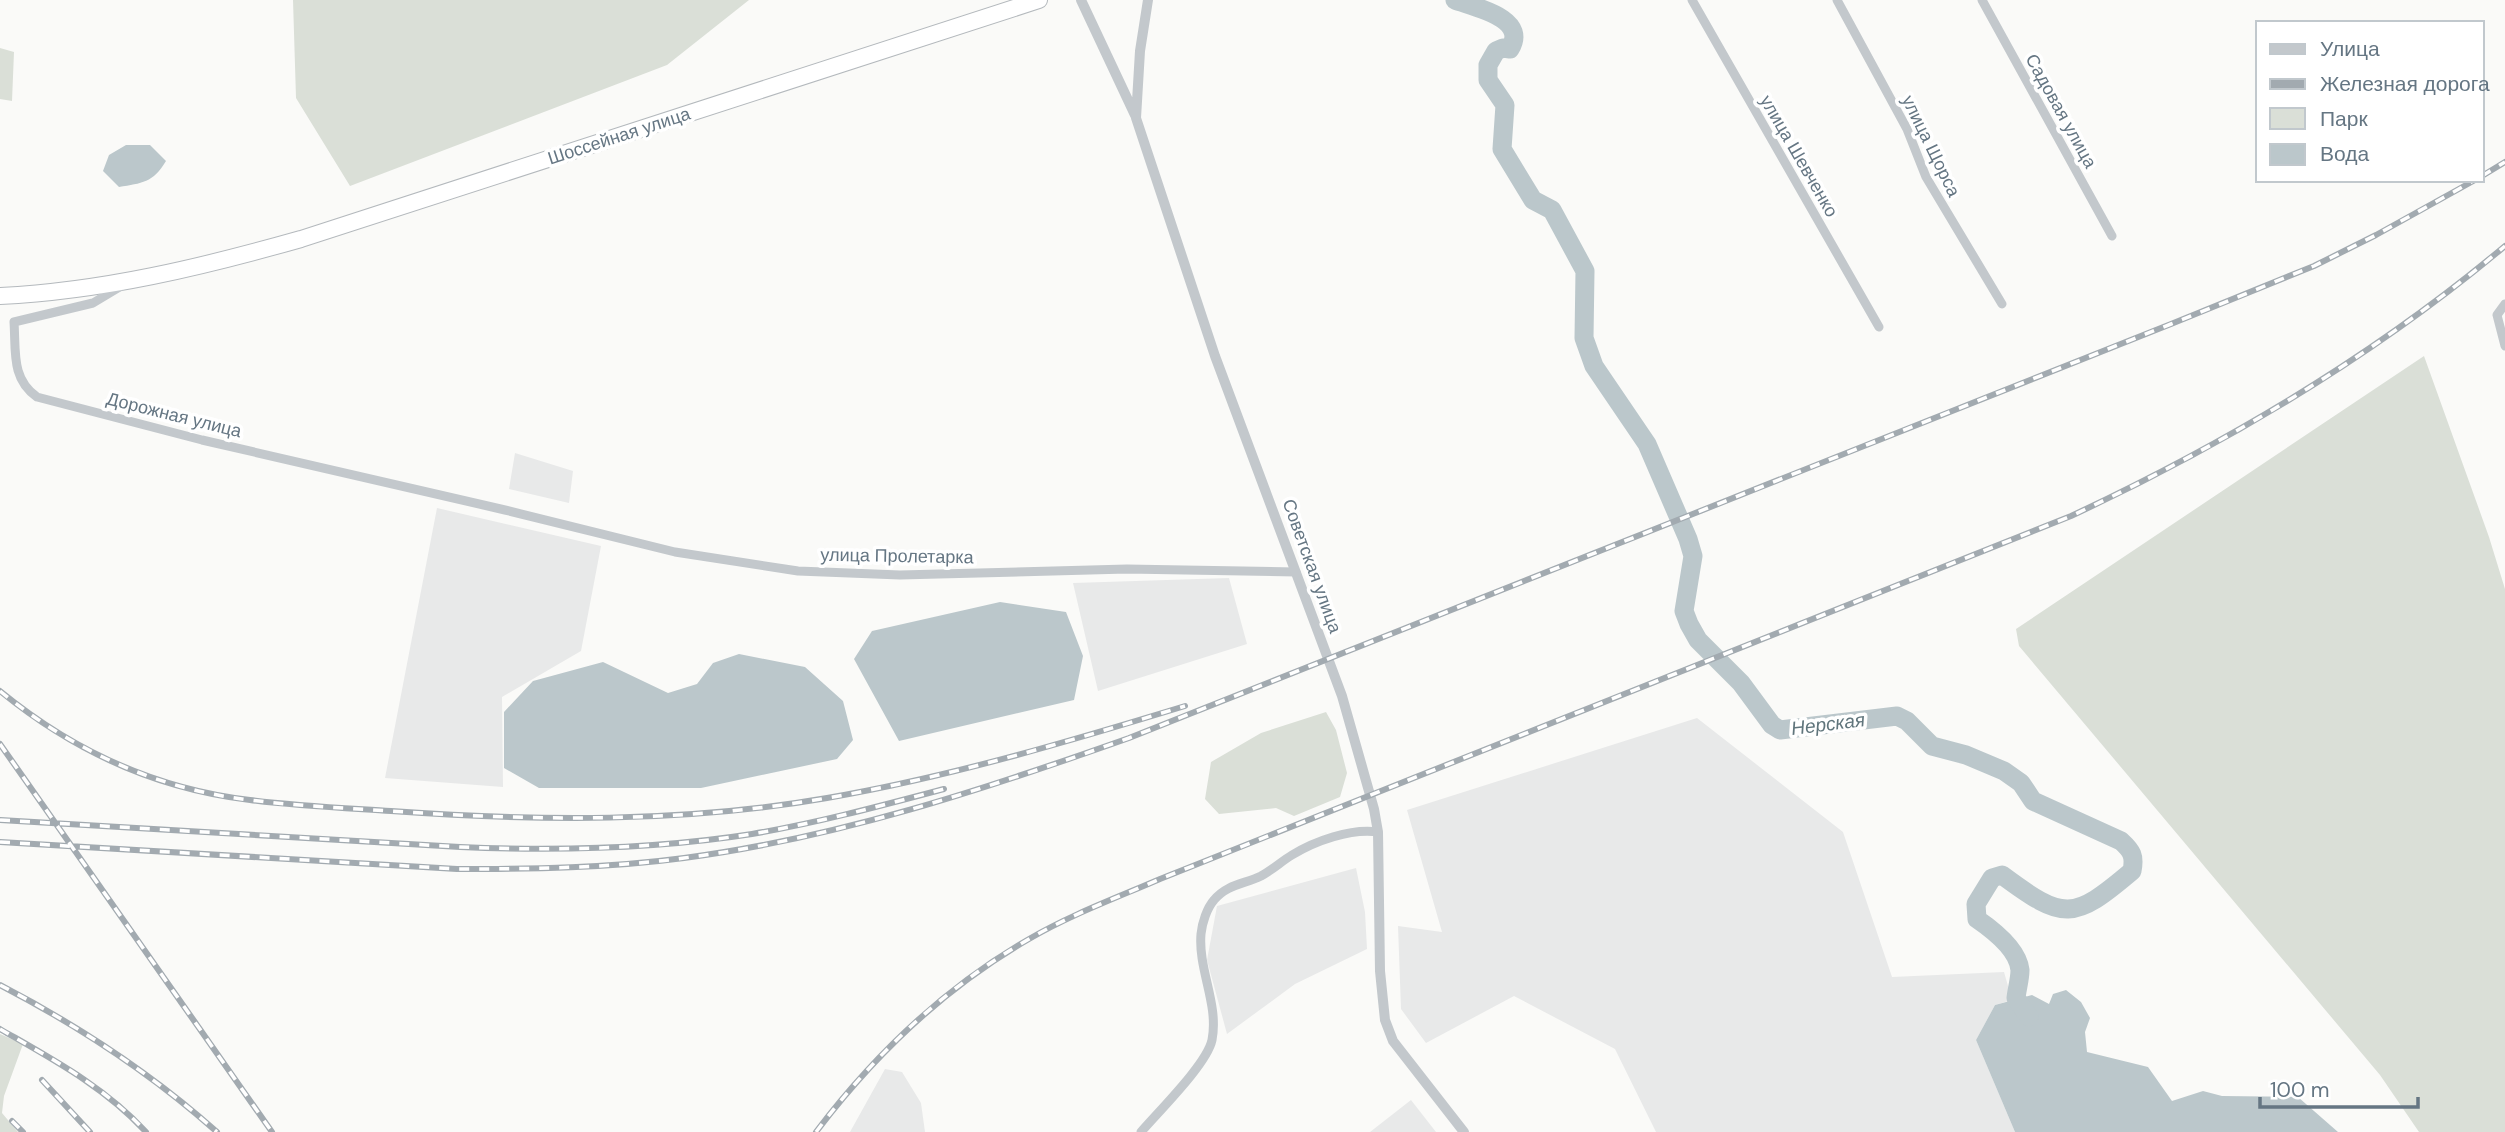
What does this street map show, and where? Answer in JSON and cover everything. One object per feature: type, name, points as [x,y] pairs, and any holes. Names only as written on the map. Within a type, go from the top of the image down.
[{"type":"highway","name":"Шоссейная улица","points":[[0,296],[40,294],[128,281],[197,267],[314,235],[1039,0]]},
{"type":"street","points":[[1081,0],[1136,118]]},
{"type":"street","name":"Советская улица","points":[[1148,0],[1140,51],[1136,118],[1216,356],[1342,696],[1378,832],[1380,971],[1385,1020],[1393,1041],[1464,1132]]},
{"type":"street","name":"улица Шевченко","points":[[1692,0],[1879,327]]},
{"type":"street","name":"улица Щорса","points":[[1837,0],[1907,129],[1926,177],[2002,304]]},
{"type":"street","name":"Садовая улица","points":[[1982,0],[2112,236]]},
{"type":"street","name":"Дорожная улица","points":[[128,281],[93,303],[14,322],[18,375],[25,389],[37,397],[202,440],[505,510]]},
{"type":"street","points":[[2505,304],[2497,315],[2505,346]]},
{"type":"street","name":"улица Пролетарка","points":[[505,510],[675,552],[798,571],[900,575],[1127,569],[1296,572]]},
{"type":"street","points":[[1141,1132],[1202,1060],[1212,1042],[1213,1021],[1201,933],[1215,898],[1236,884],[1259,877],[1294,853],[1347,834],[1378,832]]},
{"type":"shaded area","points":[[515,453],[573,471],[569,503],[509,489]]},
{"type":"shaded area","points":[[437,508],[601,546],[581,651],[502,697],[503,787],[385,778]]},
{"type":"shaded area","points":[[1229,578],[1247,644],[1098,691],[1073,583]]},
{"type":"shaded area","points":[[1697,718],[1843,832],[1892,977],[2004,972],[2012,1000],[1995,1005],[1976,1040],[2015,1132],[1656,1132],[1615,1049],[1514,996],[1426,1043],[1401,1009],[1398,926],[1442,932],[1407,810]]},
{"type":"shaded area","points":[[1356,868],[1365,912],[1367,949],[1295,984],[1227,1034],[1207,960],[1217,906]]},
{"type":"shaded area","points":[[885,1069],[902,1072],[921,1103],[925,1132],[850,1132]]},
{"type":"shaded area","points":[[1411,1100],[1436,1132],[1370,1132]]},
{"type":"green space","points":[[293,0],[749,0],[667,65],[350,186],[296,98]]},
{"type":"green space","points":[[0,48],[14,52],[12,101],[0,99]]},
{"type":"green space","points":[[2424,356],[2505,589],[2505,1132],[2419,1132],[2380,1075],[2019,646],[2016,629]]},
{"type":"green space","points":[[1326,712],[1336,730],[1347,773],[1340,797],[1294,816],[1276,808],[1219,814],[1205,799],[1211,762],[1261,733]]},
{"type":"green space","points":[[0,1034],[23,1044],[4,1096],[2,1113],[18,1132],[0,1132]]},
{"type":"water","points":[[126,145],[150,145],[166,161],[156,174],[146,181],[119,187],[103,171],[109,155]]},
{"type":"water","points":[[1000,602],[1066,612],[1083,656],[1074,700],[899,741],[854,659],[872,631]]},
{"type":"water","points":[[739,654],[805,667],[843,701],[853,740],[837,759],[701,788],[539,788],[504,768],[504,712],[533,681],[603,662],[668,693],[697,684],[713,663]]},
{"type":"water","points":[[2066,990],[2081,1002],[2090,1018],[2085,1032],[2087,1052],[2148,1067],[2172,1101],[2203,1091],[2222,1096],[2298,1097],[2338,1132],[2015,1132],[1976,1040],[1995,1005],[2032,995],[2049,1004],[2053,994]]},
{"type":"waterway","name":"Нерская","points":[[1455,0],[1486,10],[1506,22],[1512,29],[1514,38],[1510,49],[1496,51],[1488,65],[1488,80],[1505,105],[1502,149],[1533,200],[1552,210],[1585,271],[1584,338],[1594,366],[1647,444],[1688,539],[1693,556],[1684,611],[1698,640],[1741,683],[1772,725],[1780,730],[1897,716],[1907,721],[1932,746],[1966,755],[2004,771],[2021,783],[2033,801],[2121,841],[2130,851],[2133,858],[2132,871],[2096,899],[2081,906],[2068,909],[2055,907],[2040,901],[2002,875],[1992,878],[1976,904],[1977,919],[2004,941],[2015,955],[2020,970],[2016,998],[2029,1017]]},
{"type":"railway","points":[[2484,175],[2505,162]]},
{"type":"railway","points":[[0,842],[457,869],[542,868],[684,858],[854,825],[965,793],[1129,738],[2171,324],[2314,266],[2471,182]]},
{"type":"railway","points":[[816,1132],[862,1076],[940,1001],[998,958],[1045,930],[1160,879],[2071,516],[2185,459],[2297,395],[2404,324],[2505,246]]},
{"type":"railway","points":[[0,691],[56,731],[117,764],[181,787],[215,795],[320,807],[555,818],[719,812],[827,798],[963,769],[1185,706]]},
{"type":"railway","points":[[0,744],[272,1132]]},
{"type":"railway","points":[[0,820],[460,847],[606,848],[752,834],[944,789]]},
{"type":"railway","points":[[0,985],[113,1052],[166,1090],[217,1132]]},
{"type":"railway","points":[[0,1029],[95,1088],[146,1132]]},
{"type":"railway","points":[[42,1080],[90,1132]]},
{"type":"railway","points":[[12,1121],[23,1132]]}]
